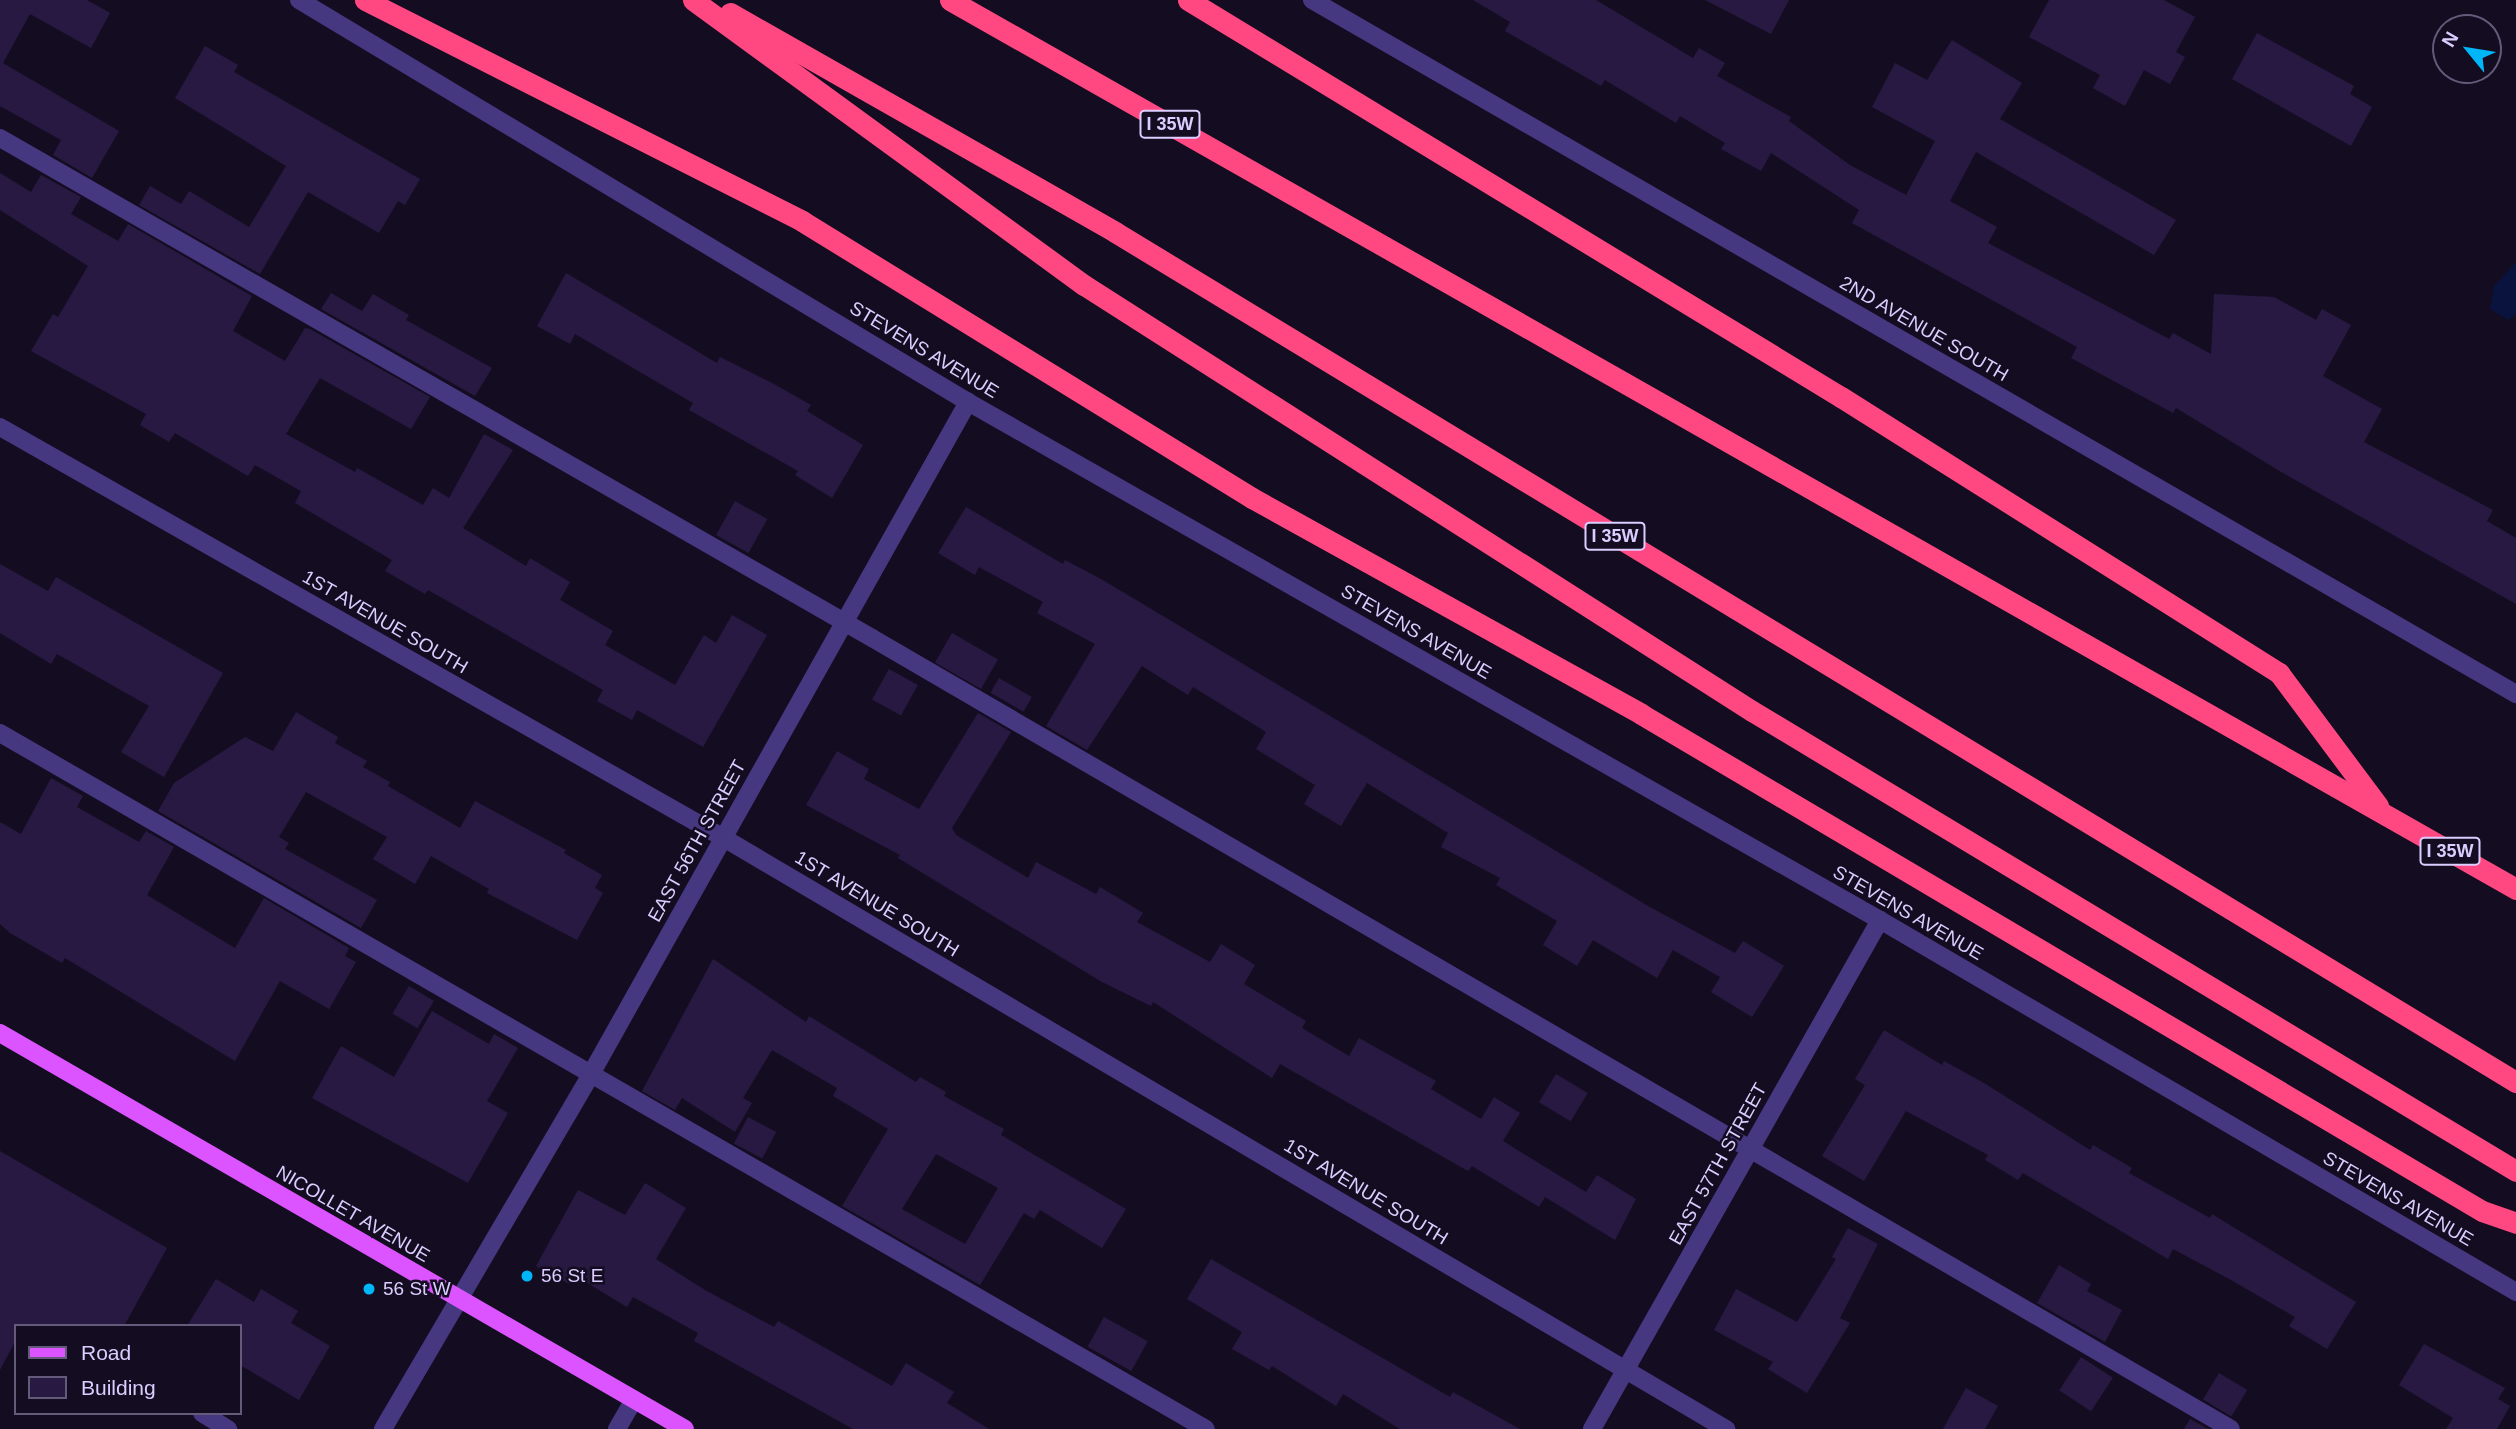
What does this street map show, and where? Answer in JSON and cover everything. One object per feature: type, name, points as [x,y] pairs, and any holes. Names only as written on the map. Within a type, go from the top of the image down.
[{"type":"highway","points":[[365,0],[802,221],[1252,498],[1641,714],[2482,1211],[2516,1223]]},
{"type":"highway","points":[[692,0],[1084,285],[1752,711],[2516,1171]]},
{"type":"highway","name":"I 35W","points":[[707,0],[1115,232],[2516,1082]]},
{"type":"highway","name":"I 35W","points":[[950,0],[2516,889]]},
{"type":"highway","points":[[1188,0],[1841,397],[2279,673],[2384,813]]},
{"type":"main road","name":"NICOLLET AVENUE","points":[[0,1032],[685,1429]]},
{"type":"street","name":"STEVENS AVENUE","points":[[299,0],[968,402],[1880,920],[2516,1292]]},
{"type":"street","name":"2ND AVENUE SOUTH","points":[[1312,0],[2516,694]]},
{"type":"street","points":[[0,138],[844,622],[2231,1429]]},
{"type":"street","name":"EAST 56TH STREET","points":[[383,1429],[457,1298],[591,1074],[968,402]]},
{"type":"street","name":"1ST AVENUE SOUTH","points":[[0,427],[722,837],[1726,1429]]},
{"type":"street","points":[[0,733],[1206,1429]]},
{"type":"street","name":"EAST 57TH STREET","points":[[1592,1429],[1880,920]]},
{"type":"street","points":[[617,1429],[634,1399]]},
{"type":"street","points":[[205,1415],[228,1429]]},
{"type":"shaded area","points":[[2516,262],[2516,314],[2508,320],[2490,309],[2494,286]]},
{"type":"building","points":[[0,0],[87,0],[110,13],[91,48],[30,14],[3,63],[119,131],[92,178],[53,155],[61,140],[0,106]]},
{"type":"building","points":[[1473,0],[1596,0],[1693,58],[1699,48],[1725,63],[1717,76],[1791,117],[1789,121],[1850,165],[1906,195],[1935,141],[1872,107],[1895,63],[1927,80],[1952,40],[2022,83],[2000,119],[2176,220],[2154,255],[1976,152],[1950,201],[1997,227],[1988,243],[2169,339],[2173,333],[2211,354],[2214,294],[2274,297],[2316,320],[2322,309],[2351,325],[2323,376],[2382,409],[2364,442],[2493,510],[2487,521],[2516,538],[2516,604],[2283,473],[2176,408],[2173,413],[2071,358],[2077,347],[1852,223],[1859,210],[1771,153],[1761,171],[1721,149],[1725,143],[1680,116],[1676,123],[1605,80],[1601,86],[1505,31],[1510,22]]},
{"type":"building","points":[[1705,0],[1789,0],[1771,34]]},
{"type":"building","points":[[2049,0],[2164,0],[2195,17],[2176,52],[2185,57],[2170,84],[2144,70],[2125,106],[2093,88],[2100,75],[2029,37]]},
{"type":"building","points":[[2257,33],[2354,86],[2350,94],[2372,107],[2351,146],[2232,79]]},
{"type":"building","points":[[205,46],[238,65],[234,72],[420,179],[405,205],[398,201],[379,233],[308,192],[260,274],[139,205],[150,186],[181,204],[189,191],[249,227],[286,166],[175,98]]},
{"type":"building","points":[[0,173],[31,192],[41,175],[81,197],[71,214],[118,241],[128,224],[252,296],[233,331],[285,361],[305,328],[310,329],[430,397],[411,429],[320,378],[286,434],[355,472],[357,468],[423,505],[433,488],[449,498],[484,434],[513,450],[463,528],[526,566],[530,558],[570,582],[560,600],[613,631],[605,645],[675,685],[704,635],[716,643],[732,615],[767,635],[703,747],[637,710],[632,720],[597,701],[603,690],[428,590],[425,594],[385,571],[392,560],[295,503],[301,491],[255,465],[248,476],[175,433],[169,442],[140,425],[146,414],[31,351],[53,314],[58,317],[88,266],[0,210]]},
{"type":"building","points":[[566,273],[717,363],[720,357],[811,405],[807,411],[863,445],[832,498],[795,475],[798,471],[689,410],[693,403],[575,334],[570,344],[537,326]]},
{"type":"building","points":[[331,293],[362,311],[373,294],[409,315],[406,320],[492,368],[475,396],[321,309]]},
{"type":"building","points":[[735,501],[767,519],[748,553],[716,535]]},
{"type":"building","points":[[966,507],[1063,564],[1065,560],[1101,579],[1648,906],[1735,953],[1743,941],[1784,966],[1752,1017],[1711,992],[1720,977],[1673,950],[1657,978],[1593,940],[1577,966],[1543,945],[1557,921],[1496,885],[1500,878],[1441,847],[1448,833],[1367,783],[1341,826],[1304,804],[1315,785],[1256,749],[1266,732],[1193,687],[1188,695],[1142,666],[1087,750],[1046,726],[1095,644],[1037,613],[1043,602],[979,567],[975,575],[938,553]]},
{"type":"building","points":[[0,564],[48,591],[56,577],[223,673],[164,777],[121,752],[149,706],[57,654],[51,664],[0,633]]},
{"type":"building","points":[[952,633],[998,660],[981,689],[935,662]]},
{"type":"building","points":[[889,669],[918,685],[901,716],[872,700]]},
{"type":"building","points":[[999,678],[1032,697],[1023,712],[990,693]]},
{"type":"building","points":[[296,712],[338,737],[335,743],[367,761],[363,767],[390,782],[388,786],[460,828],[475,801],[566,850],[564,853],[602,875],[595,888],[603,893],[577,940],[487,893],[489,889],[431,856],[415,884],[373,859],[387,837],[306,792],[279,837],[289,843],[285,849],[377,900],[361,928],[158,811],[174,783],[245,737],[273,751]]},
{"type":"building","points":[[978,713],[1011,732],[952,828],[956,835],[1028,878],[1036,862],[1096,894],[1100,887],[1143,913],[1137,922],[1210,962],[1221,944],[1255,965],[1244,984],[1306,1021],[1302,1028],[1349,1056],[1359,1038],[1436,1081],[1431,1089],[1481,1119],[1494,1097],[1520,1113],[1503,1141],[1586,1192],[1597,1175],[1636,1199],[1615,1240],[1545,1197],[1539,1207],[1472,1166],[1468,1171],[1280,1064],[1272,1078],[1153,1002],[1151,1006],[1102,982],[898,858],[900,855],[806,805],[837,751],[869,769],[864,779],[919,809]]},
{"type":"building","points":[[51,778],[83,796],[77,807],[139,842],[146,831],[174,847],[147,895],[235,948],[264,898],[349,948],[345,956],[356,962],[329,1009],[280,981],[235,1061],[65,958],[62,963],[10,933],[0,924],[0,822],[21,834]]},
{"type":"building","points":[[713,959],[806,1022],[809,1016],[916,1082],[920,1077],[946,1092],[944,1096],[1004,1129],[1001,1135],[1126,1209],[1102,1248],[1040,1210],[1034,1219],[1024,1213],[980,1285],[842,1206],[888,1129],[833,1096],[837,1088],[772,1050],[743,1098],[752,1103],[735,1132],[682,1098],[675,1110],[642,1091]],"holes":[[[936,1154],[998,1188],[965,1244],[902,1209]]]},
{"type":"building","points":[[409,986],[434,1001],[417,1028],[393,1013]]},
{"type":"building","points":[[432,1011],[489,1044],[494,1034],[518,1048],[487,1101],[508,1113],[468,1183],[312,1098],[341,1046],[394,1077]]},
{"type":"building","points":[[1884,1030],[1942,1065],[1944,1061],[1984,1083],[2090,1150],[2093,1145],[2132,1168],[2129,1173],[2210,1218],[2212,1214],[2356,1302],[2327,1349],[2289,1326],[2295,1317],[2231,1280],[2173,1249],[2168,1259],[2023,1173],[2018,1180],[1985,1160],[1988,1155],[1906,1111],[1864,1181],[1822,1156],[1865,1085],[1855,1079]]},
{"type":"building","points":[[1556,1074],[1588,1093],[1571,1121],[1539,1102]]},
{"type":"building","points":[[748,1117],[776,1132],[762,1159],[734,1143]]},
{"type":"building","points":[[0,1151],[167,1248],[125,1324],[14,1324],[14,1344],[0,1370]]},
{"type":"building","points":[[645,1183],[686,1208],[656,1259],[705,1290],[774,1327],[778,1321],[892,1386],[906,1363],[954,1392],[947,1403],[989,1429],[853,1429],[694,1341],[698,1333],[633,1297],[627,1307],[574,1275],[569,1284],[536,1266],[578,1190],[625,1215]]},
{"type":"building","points":[[1848,1228],[1878,1244],[1840,1318],[1850,1323],[1807,1393],[1768,1369],[1773,1362],[1714,1330],[1736,1289],[1797,1322],[1836,1259],[1832,1257]]},
{"type":"building","points":[[1211,1259],[1450,1397],[1453,1392],[1520,1429],[1400,1429],[1343,1394],[1336,1406],[1272,1366],[1269,1370],[1232,1349],[1242,1332],[1187,1299]]},
{"type":"building","points":[[2059,1265],[2091,1284],[2087,1291],[2122,1310],[2105,1342],[2037,1303]]},
{"type":"building","points":[[216,1279],[254,1302],[261,1289],[298,1311],[291,1323],[330,1346],[299,1400],[242,1366],[242,1324],[188,1324]]},
{"type":"building","points":[[1104,1317],[1148,1341],[1131,1371],[1088,1347]]},
{"type":"building","points":[[2424,1344],[2505,1388],[2498,1399],[2510,1406],[2497,1429],[2446,1429],[2453,1418],[2399,1385]]},
{"type":"building","points":[[2081,1357],[2113,1378],[2091,1411],[2059,1391]]},
{"type":"building","points":[[2219,1373],[2247,1390],[2231,1417],[2203,1400]]},
{"type":"building","points":[[1966,1388],[1998,1406],[1985,1429],[1943,1429]]},
{"type":"building","points":[[2190,1419],[2208,1429],[2184,1429]]},
{"type":"place","name":"56 St E","points":[[527,1276]]},
{"type":"place","name":"56 St W","points":[[369,1289]]}]
